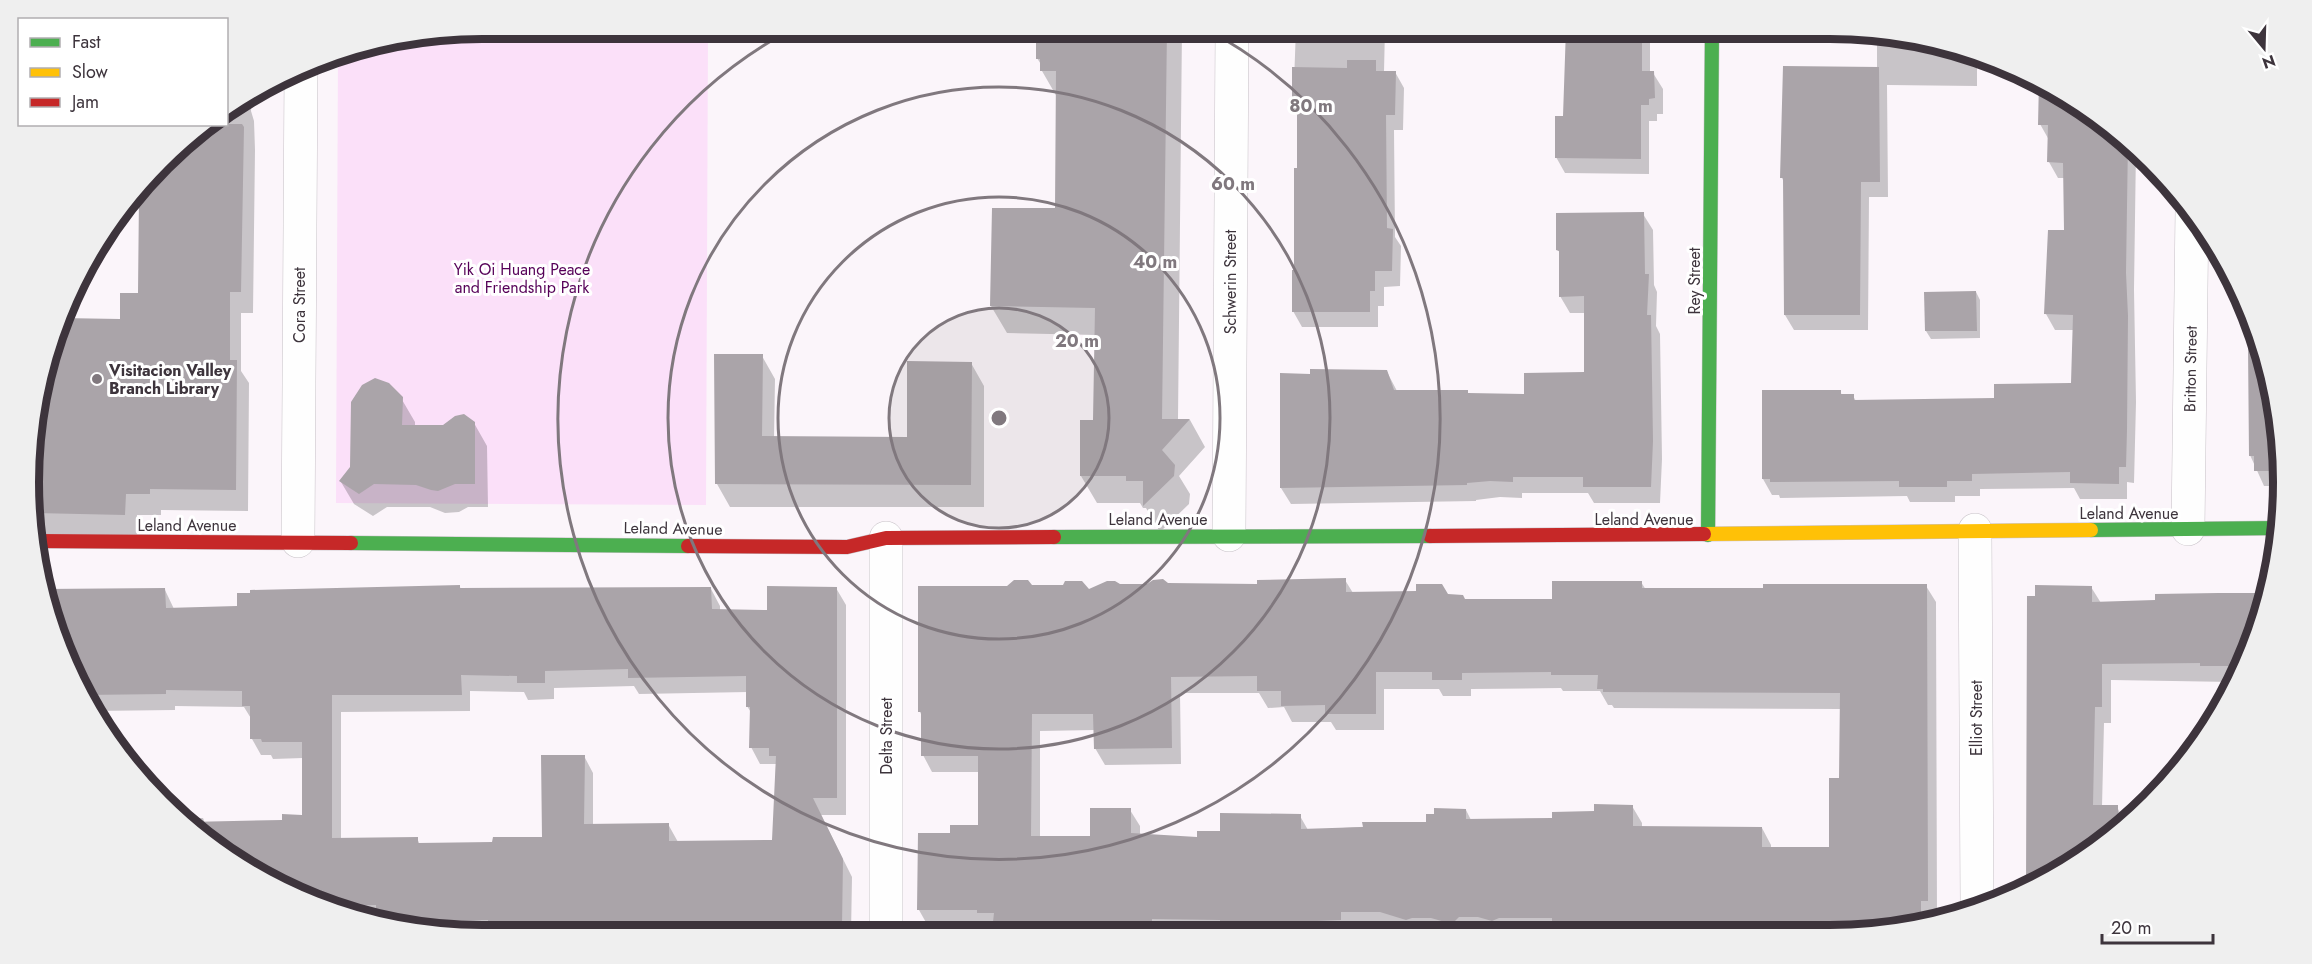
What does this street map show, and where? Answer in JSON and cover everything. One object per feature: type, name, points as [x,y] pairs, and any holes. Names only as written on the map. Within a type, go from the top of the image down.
[{"type":"street","name":"Schwerin Street","points":[[1229,535],[1232,39]]},
{"type":"street","name":"Rey Street","points":[[1708,535],[1712,39]]},
{"type":"street","name":"Cora Street","points":[[298,542],[301,78]]},
{"type":"street","name":"Britton Street","points":[[2188,529],[2192,227]]},
{"type":"street","name":"Leland Avenue","points":[[43,541],[847,547],[886,538],[1708,535],[2270,528]]},
{"type":"street","name":"Elliot Street","points":[[1975,530],[1977,899]]},
{"type":"street","name":"Delta Street","points":[[886,538],[886,925]]},
{"type":"green space","name":"Yik Oi Huang Peace and Friendship Park","points":[[708,39],[706,505],[336,503],[338,64],[396,48],[453,40]]},
{"type":"building","points":[[1036,39],[1167,39],[1162,419],[1190,419],[1162,450],[1175,465],[1174,476],[1143,506],[1143,481],[1126,481],[1126,476],[1080,476],[1080,420],[1093,420],[1095,308],[990,306],[992,208],[1055,208],[1056,71],[1040,71],[1040,59],[1036,59]]},
{"type":"building","points":[[1566,39],[1642,39],[1642,71],[1654,71],[1655,98],[1649,99],[1649,105],[1641,105],[1641,159],[1555,158],[1555,116],[1563,116]]},
{"type":"building","points":[[1347,60],[1376,60],[1376,71],[1396,71],[1395,115],[1386,115],[1387,228],[1393,229],[1392,271],[1375,271],[1375,291],[1370,291],[1370,312],[1292,312],[1297,109],[1292,109],[1292,67],[1347,68]]},
{"type":"building","points":[[1783,66],[1879,67],[1880,182],[1861,182],[1860,315],[1784,315],[1783,178],[1780,178]]},
{"type":"building","points":[[2039,91],[2100,131],[2128,155],[2127,430],[2126,467],[2119,467],[2119,484],[2070,483],[2070,472],[1972,474],[1972,481],[1947,481],[1947,487],[1899,487],[1899,481],[1770,482],[1770,479],[1762,479],[1762,390],[1841,390],[1841,394],[1854,394],[1854,400],[1994,398],[1994,384],[2071,383],[2073,315],[2044,314],[2048,230],[2064,230],[2063,163],[2047,162],[2048,125],[2038,125]]},
{"type":"building","points":[[242,124],[244,127],[241,292],[230,292],[230,360],[237,360],[236,490],[150,489],[150,494],[126,494],[125,515],[40,513],[39,482],[43,424],[54,367],[71,318],[120,319],[120,293],[138,293],[139,202],[169,169],[212,131],[219,126]]},
{"type":"building","points":[[1644,212],[1645,274],[1649,274],[1647,315],[1651,315],[1653,441],[1651,487],[1583,487],[1583,477],[1513,477],[1513,482],[1490,481],[1467,483],[1467,485],[1280,488],[1280,373],[1310,374],[1310,369],[1387,370],[1394,390],[1468,390],[1468,393],[1524,394],[1524,373],[1584,372],[1584,296],[1559,297],[1556,213]]},
{"type":"building","points":[[1976,291],[1977,331],[1925,331],[1924,292]]},
{"type":"building","points":[[2248,346],[2251,346],[2258,367],[2264,396],[2273,471],[2254,471],[2254,456],[2249,456]]},
{"type":"building","points":[[714,354],[763,354],[762,436],[907,437],[907,361],[972,362],[971,485],[715,484]]},
{"type":"building","points":[[375,378],[389,383],[403,397],[402,425],[443,425],[455,416],[464,414],[475,422],[475,484],[455,484],[438,491],[416,485],[374,484],[359,494],[339,481],[350,467],[351,402],[362,385]]},
{"type":"building","points":[[1346,578],[1346,592],[1416,591],[1416,584],[1442,584],[1448,594],[1463,595],[1465,599],[1552,599],[1552,581],[1642,581],[1642,588],[1763,588],[1763,584],[1927,584],[1928,901],[1921,901],[1921,915],[1877,922],[1552,923],[1552,918],[1499,918],[1492,921],[1478,917],[1459,917],[1455,921],[1445,922],[1431,918],[1406,920],[1380,912],[1341,912],[1341,920],[1220,925],[1220,920],[1152,919],[1152,923],[993,922],[994,913],[977,913],[977,910],[917,910],[918,833],[950,833],[950,825],[978,825],[978,756],[921,756],[921,712],[918,712],[918,586],[1007,586],[1014,580],[1028,580],[1032,585],[1063,585],[1065,581],[1082,581],[1089,589],[1107,581],[1120,584],[1147,584],[1153,580],[1163,579],[1168,583],[1257,584],[1257,580]],"holes":[[[1376,672],[1432,672],[1432,680],[1462,680],[1462,673],[1551,672],[1551,675],[1598,675],[1597,689],[1603,689],[1603,692],[1840,693],[1839,778],[1829,778],[1829,847],[1762,847],[1762,827],[1633,826],[1633,805],[1594,804],[1594,811],[1552,812],[1552,818],[1466,819],[1466,809],[1434,808],[1434,814],[1426,814],[1426,822],[1362,822],[1363,827],[1301,829],[1301,814],[1220,813],[1220,831],[1197,831],[1197,837],[1131,833],[1131,808],[1090,808],[1090,836],[1031,836],[1032,714],[1093,714],[1094,749],[1172,748],[1171,677],[1257,676],[1257,691],[1281,691],[1281,706],[1325,705],[1325,714],[1376,714]]]},
{"type":"building","points":[[460,585],[460,588],[711,587],[712,609],[767,610],[767,586],[837,587],[837,798],[813,798],[843,859],[842,925],[488,924],[488,920],[422,921],[376,912],[376,905],[353,905],[340,901],[312,891],[260,866],[198,822],[282,820],[282,814],[302,815],[302,742],[262,742],[261,739],[250,739],[250,706],[242,706],[242,691],[166,690],[166,694],[94,695],[73,652],[52,589],[165,588],[166,608],[237,606],[237,593],[250,593],[250,590]],"holes":[[[628,669],[628,678],[746,676],[746,707],[750,707],[749,748],[769,748],[769,756],[776,756],[772,840],[669,841],[669,823],[584,824],[585,755],[541,755],[542,837],[493,837],[492,842],[418,843],[418,837],[332,838],[332,695],[462,695],[461,675],[517,676],[517,683],[545,683],[545,671]]]},
{"type":"building","points":[[2035,585],[2092,586],[2092,602],[2155,600],[2155,594],[2218,593],[2256,593],[2257,601],[2233,666],[2200,666],[2200,663],[2102,664],[2102,707],[2095,707],[2093,805],[2118,805],[2118,818],[2052,866],[2026,879],[2027,596],[2035,596]]},
{"type":"traffic: fast","points":[[1708,535],[1712,39]]},
{"type":"traffic: fast","points":[[2091,530],[2270,528]]},
{"type":"traffic: fast","points":[[1054,537],[1430,536]]},
{"type":"traffic: fast","points":[[351,543],[688,546]]},
{"type":"traffic: slow","points":[[1704,534],[2091,530]]},
{"type":"traffic: jam","points":[[1430,536],[1704,534]]},
{"type":"traffic: jam","points":[[688,546],[847,547],[886,538],[1054,537]]},
{"type":"traffic: jam","points":[[43,541],[351,543]]},
{"type":"place","name":"Visitacion Valley Branch Library","points":[[97,379]]}]
